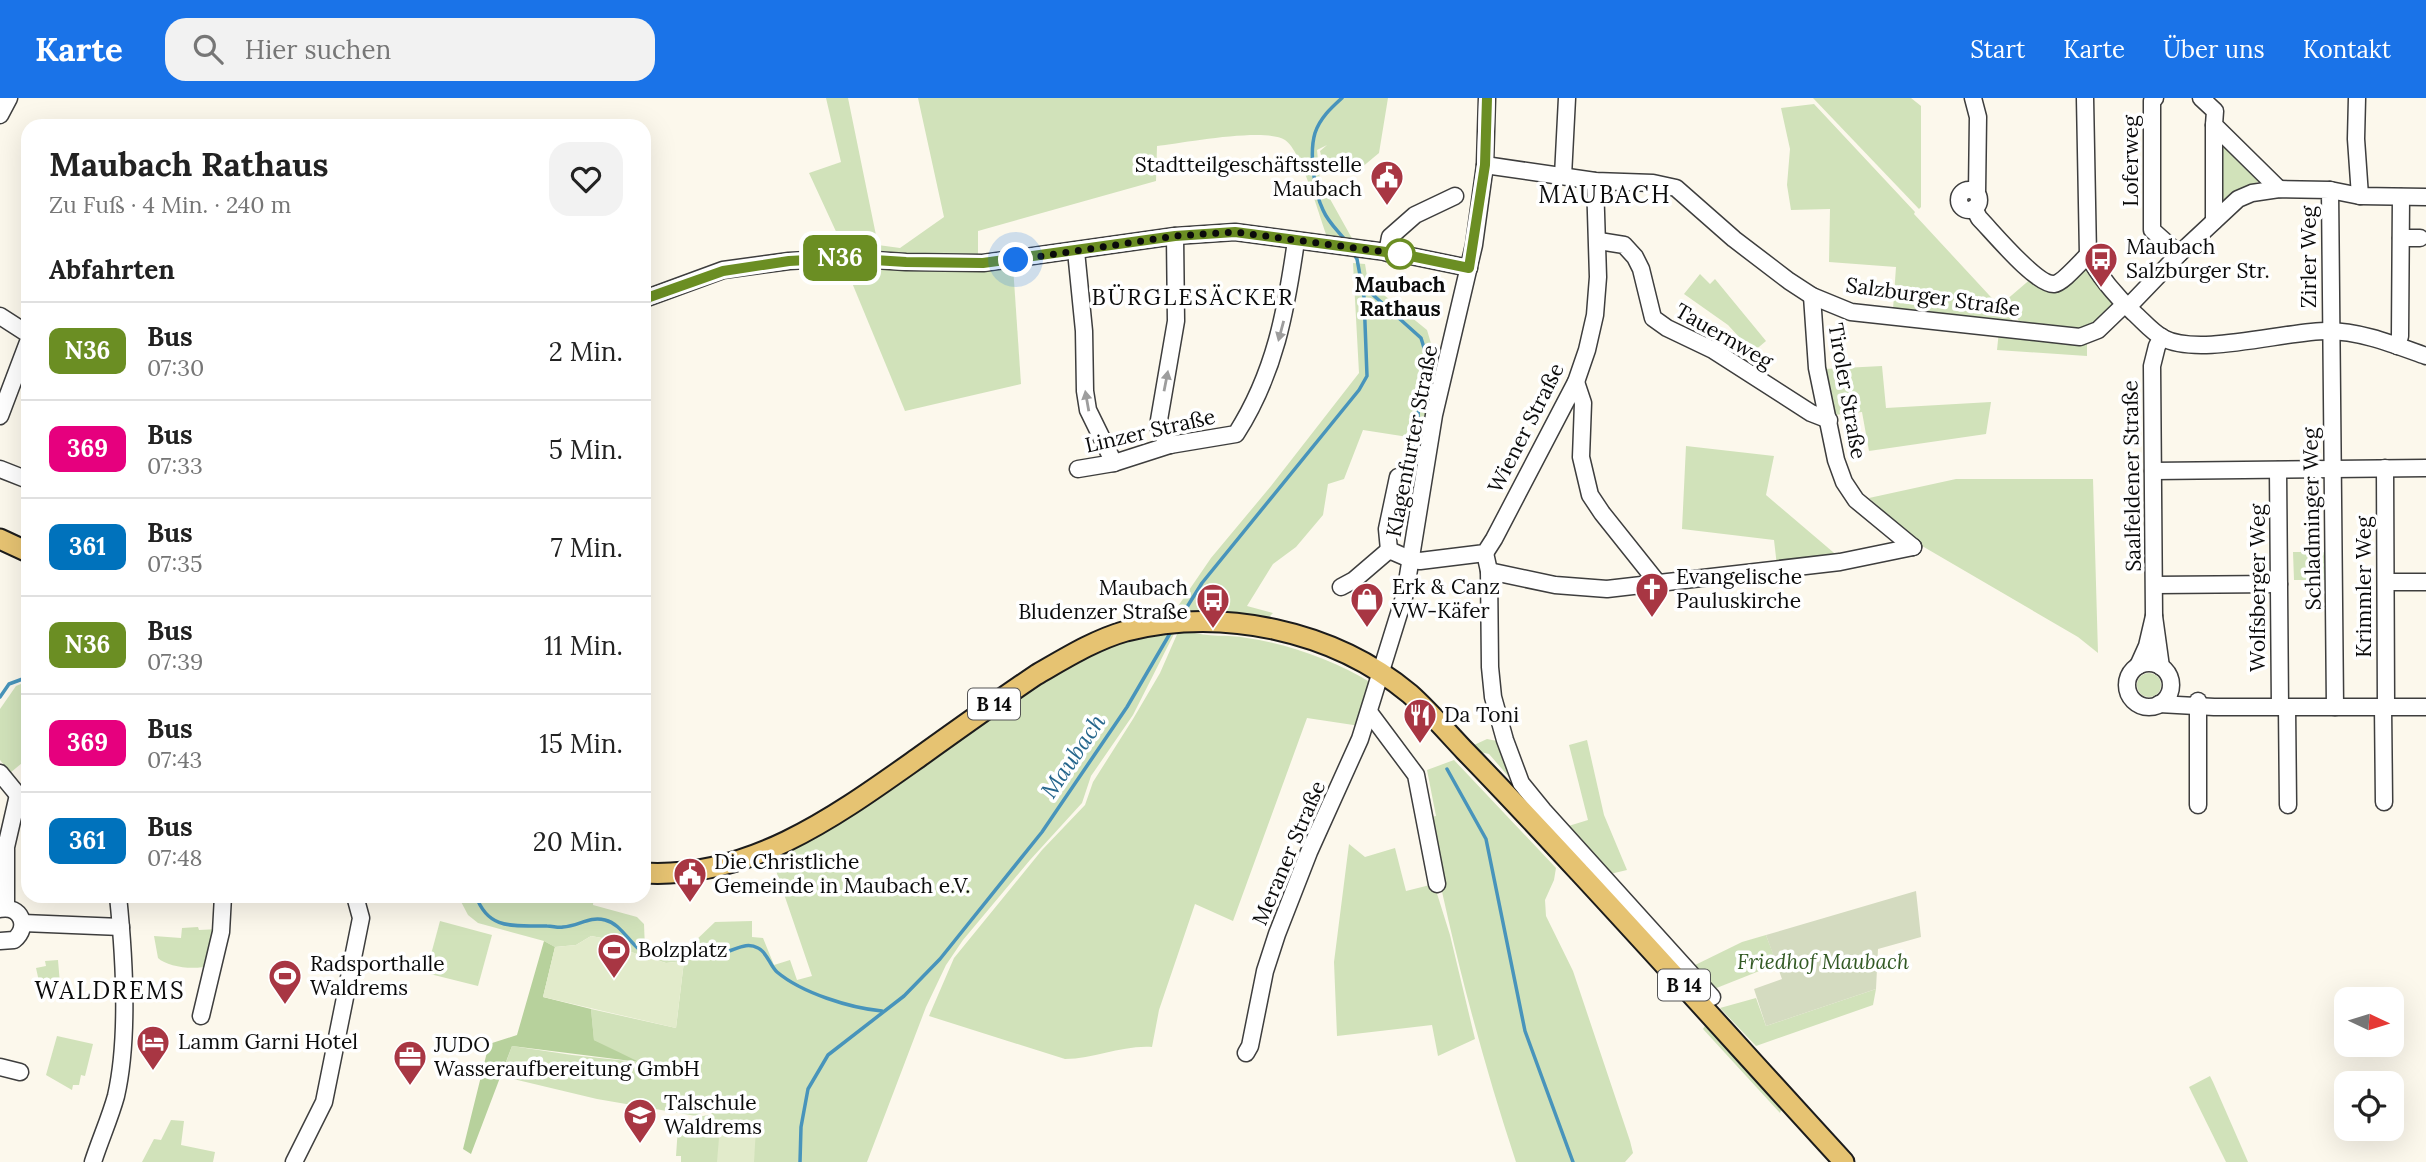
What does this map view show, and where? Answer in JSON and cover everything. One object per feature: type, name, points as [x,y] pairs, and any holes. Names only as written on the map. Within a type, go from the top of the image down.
[{"type":"main road","points":[[0,539],[21,549]]},
{"type":"main road","name":"B 14","points":[[651,873],[691,872],[717,867],[780,846],[853,804],[975,717],[1067,657],[1113,636],[1187,624],[1255,625],[1277,629],[1313,640],[1380,672],[1411,695],[1702,1005],[1844,1162]]},
{"type":"street","points":[[0,115],[9,98]]},
{"type":"street","points":[[1487,98],[1485,165],[1595,181]]},
{"type":"street","points":[[1563,176],[1567,98]]},
{"type":"street","points":[[1973,98],[1978,117],[1975,201],[1979,218],[2033,273],[2052,284],[2060,281],[2088,255]]},
{"type":"street","points":[[2085,98],[2088,255],[2098,274],[2127,306],[2162,337],[2175,342],[2216,343],[2331,331],[2377,340],[2426,356]]},
{"type":"street","name":"Loferweg","points":[[2155,98],[2152,101],[2152,230],[2179,254]]},
{"type":"street","name":"Zirler Weg","points":[[2201,98],[2214,111],[2214,125],[2279,189],[2330,190],[2331,331]]},
{"type":"street","points":[[2357,98],[2356,139],[2360,196]]},
{"type":"street","points":[[2214,125],[2214,221]]},
{"type":"street","name":"Klagenfurter Straße","points":[[1412,560],[1434,415],[1469,268],[1485,165]]},
{"type":"street","name":"Salzburger Straße","points":[[1595,181],[1653,183],[1676,188],[1734,239],[1812,296],[1851,312],[2080,337],[2098,330],[2127,306],[2238,198],[2279,189]]},
{"type":"street","name":"Wiener Straße","points":[[1485,553],[1576,382],[1587,350],[1595,315],[1599,241],[1595,181]]},
{"type":"street","points":[[2330,190],[2360,196],[2426,197]]},
{"type":"street","points":[[1387,253],[1390,237],[1415,215],[1455,196]]},
{"type":"street","points":[[2397,346],[2400,336],[2401,197]]},
{"type":"street","points":[[651,297],[723,271],[789,261],[843,258],[983,263],[1175,236],[1235,232],[1339,245],[1469,268]]},
{"type":"street","points":[[1170,445],[1159,430],[1159,420],[1176,321],[1175,236]]},
{"type":"street","points":[[2401,238],[2420,237]]},
{"type":"street","name":"Linzer Straße","points":[[1078,469],[1114,463],[1170,445],[1236,434],[1252,409],[1284,321],[1296,240]]},
{"type":"street","name":"Tauernweg","points":[[1599,241],[1624,245],[1635,257],[1641,269],[1653,318],[1667,328],[1713,350],[1811,413],[1829,420]]},
{"type":"street","points":[[1076,251],[1088,410],[1114,463]]},
{"type":"street","name":"Tiroler Straße","points":[[1657,582],[1840,562],[1913,547],[1856,500],[1844,482],[1836,460],[1817,368],[1812,296]]},
{"type":"street","points":[[0,316],[21,330]]},
{"type":"street","name":"Schladminger Weg","points":[[2331,331],[2335,707]]},
{"type":"street","name":"Saalfeldener Straße","points":[[2162,337],[2152,366],[2154,616],[2166,674]]},
{"type":"street","points":[[0,416],[21,360]]},
{"type":"street","points":[[1576,382],[1583,403],[1581,457],[1590,495],[1657,582]]},
{"type":"street","name":"Krimmler Weg","points":[[2384,802],[2385,468]]},
{"type":"street","points":[[2153,471],[2426,468]]},
{"type":"street","points":[[0,469],[21,477]]},
{"type":"street","name":"Wolfsberger Weg","points":[[2278,470],[2279,584],[2288,805]]},
{"type":"street","points":[[1389,550],[1387,529],[1398,477]]},
{"type":"street","points":[[1389,550],[1412,560],[1447,559],[1485,553],[1489,570],[1493,697],[1521,783],[1712,997]]},
{"type":"street","points":[[1341,587],[1354,580],[1389,550]]},
{"type":"street","points":[[1380,672],[1405,594],[1412,560]]},
{"type":"street","points":[[1489,570],[1555,585],[1584,588],[1607,589],[1657,582]]},
{"type":"street","points":[[2386,582],[2426,582]]},
{"type":"street","points":[[2154,585],[2279,584]]},
{"type":"street","name":"Saalfeldener Straße","points":[[2138,666],[2147,646],[2154,616]]},
{"type":"street","points":[[2198,804],[2198,703],[2150,663],[2138,666],[2127,680],[2128,692],[2141,705],[2198,703],[2214,707],[2426,707]]},
{"type":"street","name":"Meraner Straße","points":[[1246,1053],[1251,1046],[1265,971],[1276,934],[1344,777],[1369,712],[1380,672]]},
{"type":"street","points":[[2159,704],[2168,695],[2166,674]]},
{"type":"street","points":[[1369,712],[1416,775],[1437,884]]},
{"type":"street","points":[[0,773],[21,795]]},
{"type":"street","points":[[0,941],[9,942],[18,937],[23,923],[17,912],[3,908],[6,847],[21,803]]},
{"type":"street","points":[[93,1162],[116,1096],[119,1077],[123,1019],[119,903]]},
{"type":"street","points":[[201,1016],[221,932],[223,903]]},
{"type":"street","points":[[294,1162],[324,1102],[361,918],[357,903]]},
{"type":"street","points":[[23,923],[121,927]]},
{"type":"street","points":[[0,1067],[20,1072]]},
{"type":"green space","points":[[826,98],[848,98],[878,245],[900,248],[944,217],[918,98],[1388,98],[1379,153],[1355,173],[1346,161],[1326,174],[1320,151],[1327,145],[1317,150],[1320,181],[1354,242],[1328,239],[1298,157],[1285,140],[1275,136],[1243,135],[1157,146],[1156,181],[978,231],[978,256],[920,256],[845,251],[809,173],[841,162]]},
{"type":"green space","points":[[1813,98],[1911,98],[1921,106],[1919,209]]},
{"type":"green space","points":[[1814,104],[2014,322],[1893,309],[1896,267],[1829,262],[1830,209],[1791,210],[1787,185],[1790,149],[1781,108]]},
{"type":"green space","points":[[2219,139],[2259,181],[2219,207]]},
{"type":"green space","points":[[843,261],[1013,266],[1021,384],[905,411]]},
{"type":"green space","points":[[1353,263],[1365,264],[1368,282],[1427,330],[1438,367],[1421,439],[1363,430],[1344,479],[1328,484],[1323,515],[1296,547],[1273,564],[1247,606],[1273,613],[1269,617],[1221,612],[1172,615],[1211,558],[1359,373]]},
{"type":"green space","points":[[2086,267],[2096,284],[2114,304],[2102,319],[2092,325],[2083,328],[2061,328],[2019,321],[2005,301],[2033,277],[2045,286]]},
{"type":"green space","points":[[1700,274],[1710,284],[1715,279],[1766,341],[1753,352],[1728,325],[1684,294]]},
{"type":"green space","points":[[1999,331],[2087,341],[2087,356],[1997,350]]},
{"type":"green space","points":[[1882,366],[1886,408],[1991,402],[1986,434],[1869,451],[1862,412],[1834,415],[1824,369]]},
{"type":"green space","points":[[1686,446],[1774,456],[1766,495],[1840,558],[1777,566],[1774,540],[1682,529]]},
{"type":"green space","points":[[1956,479],[2093,479],[2098,653],[2078,637],[1917,543],[1869,498]]},
{"type":"green space","points":[[2293,552],[2327,552],[2327,580],[2294,580]]},
{"type":"green space","points":[[1175,632],[1133,715],[1091,776],[1082,803],[1030,860],[963,940],[946,965],[926,1007],[867,1162],[681,1162],[681,1156],[676,1156],[678,1127],[702,1116],[713,1115],[711,1113],[703,1112],[696,1116],[597,1099],[501,1076],[512,1046],[637,1062],[594,1040],[591,1009],[676,1028],[684,961],[666,963],[615,947],[602,938],[591,936],[576,945],[555,947],[544,941],[478,923],[468,915],[462,903],[593,903],[637,917],[644,924],[645,949],[652,950],[692,944],[715,922],[752,921],[752,937],[763,938],[774,965],[790,960],[797,980],[812,976],[772,859],[804,842],[1041,682],[1105,650],[1157,634]]},
{"type":"green space","points":[[1178,632],[1247,638],[1295,649],[1328,661],[1373,684],[1360,726],[1307,718],[1233,921],[1195,904],[1159,1010],[1152,1047],[1065,1059],[929,1016],[954,958],[1042,850],[1085,805],[1093,782],[1160,673]]},
{"type":"green space","points":[[2149,673],[2158,676],[2161,685],[2158,694],[2149,697],[2140,694],[2137,685],[2140,676]]},
{"type":"green space","points":[[21,684],[21,764],[10,773],[0,760],[0,709],[16,686]]},
{"type":"green space","points":[[1487,739],[1502,742],[1539,810],[1519,794],[1516,785],[1489,754],[1480,752],[1474,745]]},
{"type":"green space","points":[[1587,740],[1604,815],[1627,870],[1606,875],[1562,828],[1588,820],[1569,745]]},
{"type":"green space","points":[[1454,760],[1556,868],[1545,900],[1546,916],[1573,971],[1630,1141],[1633,1153],[1625,1162],[1516,1162],[1466,992],[1427,818],[1436,816],[1427,770]]},
{"type":"green space","points":[[1349,844],[1365,857],[1395,848],[1406,891],[1434,884],[1450,935],[1475,1039],[1438,1056],[1432,1025],[1337,1036],[1334,962]]},
{"type":"green space","name":"Friedhof Maubach","points":[[1916,891],[1921,937],[1878,949],[1876,989],[1766,1026],[1754,989],[1782,979],[1766,935]]},
{"type":"green space","points":[[440,921],[492,935],[478,986],[426,973]]},
{"type":"green space","points":[[198,927],[199,930],[219,929],[209,965],[197,968],[182,967],[168,964],[158,958],[154,936],[181,938],[182,928]]},
{"type":"green space","points":[[1766,935],[1777,964],[1714,989],[1689,968],[1742,942]]},
{"type":"green space","name":"Bolzplatz","points":[[591,936],[602,938],[615,947],[666,963],[684,961],[676,1028],[543,997],[555,947],[576,945]]},
{"type":"green space","points":[[544,941],[555,947],[543,997],[591,1009],[594,1040],[639,1062],[512,1046],[471,1154],[463,1149],[489,1044],[517,1035]]},
{"type":"green space","points":[[58,960],[60,984],[40,986],[36,968],[46,966],[45,961]]},
{"type":"green space","points":[[1876,989],[1873,1005],[1756,1046],[1720,1008],[1756,998],[1766,1026]]},
{"type":"green space","points":[[1708,1021],[1783,1105],[1780,1113],[1703,1029]]},
{"type":"green space","points":[[57,1036],[93,1044],[85,1076],[81,1075],[79,1085],[73,1085],[72,1090],[46,1075]]},
{"type":"green space","points":[[2210,1076],[2248,1162],[2226,1162],[2189,1087]]},
{"type":"green space","points":[[171,1120],[184,1121],[181,1145],[215,1152],[213,1162],[142,1162],[154,1139],[161,1140]]},
{"type":"green space","points":[[720,1126],[756,1128],[754,1162],[717,1162]]},
{"type":"waterway","name":"Maubach","points":[[1342,98],[1326,114],[1315,133],[1313,172],[1323,210],[1346,241]]},
{"type":"waterway","name":"Maubach","points":[[1182,615],[1202,583],[1359,390],[1367,376],[1364,297],[1354,254]]},
{"type":"waterway","points":[[1362,285],[1421,338],[1425,351],[1415,454],[1401,538]]},
{"type":"waterway","name":"Maubach","points":[[800,1162],[801,1127],[808,1089],[828,1055],[904,996],[940,959],[1042,832],[1127,707],[1172,630]]},
{"type":"waterway","name":"Maubach","points":[[0,697],[9,684],[21,680]]},
{"type":"waterway","points":[[1447,769],[1486,839],[1525,1031],[1573,1162]]},
{"type":"waterway","name":"Maubach","points":[[480,903],[488,916],[514,926],[561,927],[594,919],[605,920],[618,928],[641,951],[656,956],[680,948],[717,954],[753,946],[764,953],[777,972],[799,987],[841,1003],[882,1011]]},
{"type":"bus line","name":"N36","points":[[651,297],[723,271],[789,261],[843,258],[983,263],[1175,236],[1235,232],[1401,254],[1469,268],[1485,165],[1487,98]]},
{"type":"place","name":"Stadtteilgeschäftsstelle Maubach","points":[[1387,207]]},
{"type":"place","name":"Maubach Rathaus","points":[[1400,254]]},
{"type":"place","name":"Maubach Salzburger Str.","points":[[2101,289]]},
{"type":"place","name":"Evangelische Pauluskirche","points":[[1652,619]]},
{"type":"place","name":"Erk & Canz VW-Käfer","points":[[1367,629]]},
{"type":"place","name":"Maubach Bludenzer Straße","points":[[1213,630]]},
{"type":"place","name":"Da Toni","points":[[1420,745]]},
{"type":"place","name":"Die Christliche Gemeinde in Maubach e.V.","points":[[690,904]]},
{"type":"place","name":"Bolzplatz","points":[[614,980]]},
{"type":"place","name":"Radsporthalle Waldrems","points":[[285,1006]]},
{"type":"place","name":"Lamm Garni Hotel","points":[[153,1072]]},
{"type":"place","name":"JUDO Wasseraufbereitung GmbH","points":[[410,1087]]},
{"type":"place","name":"Talschule Waldrems","points":[[640,1145]]},
{"type":"district","name":"MAUBACH","points":[[1605,195]]},
{"type":"district","name":"BÜRGLESÄCKER","points":[[1193,297]]},
{"type":"district","name":"WALDREMS","points":[[110,991]]},
{"type":"route","points":[[1016,260],[1175,236],[1235,232],[1400,254]]}]
